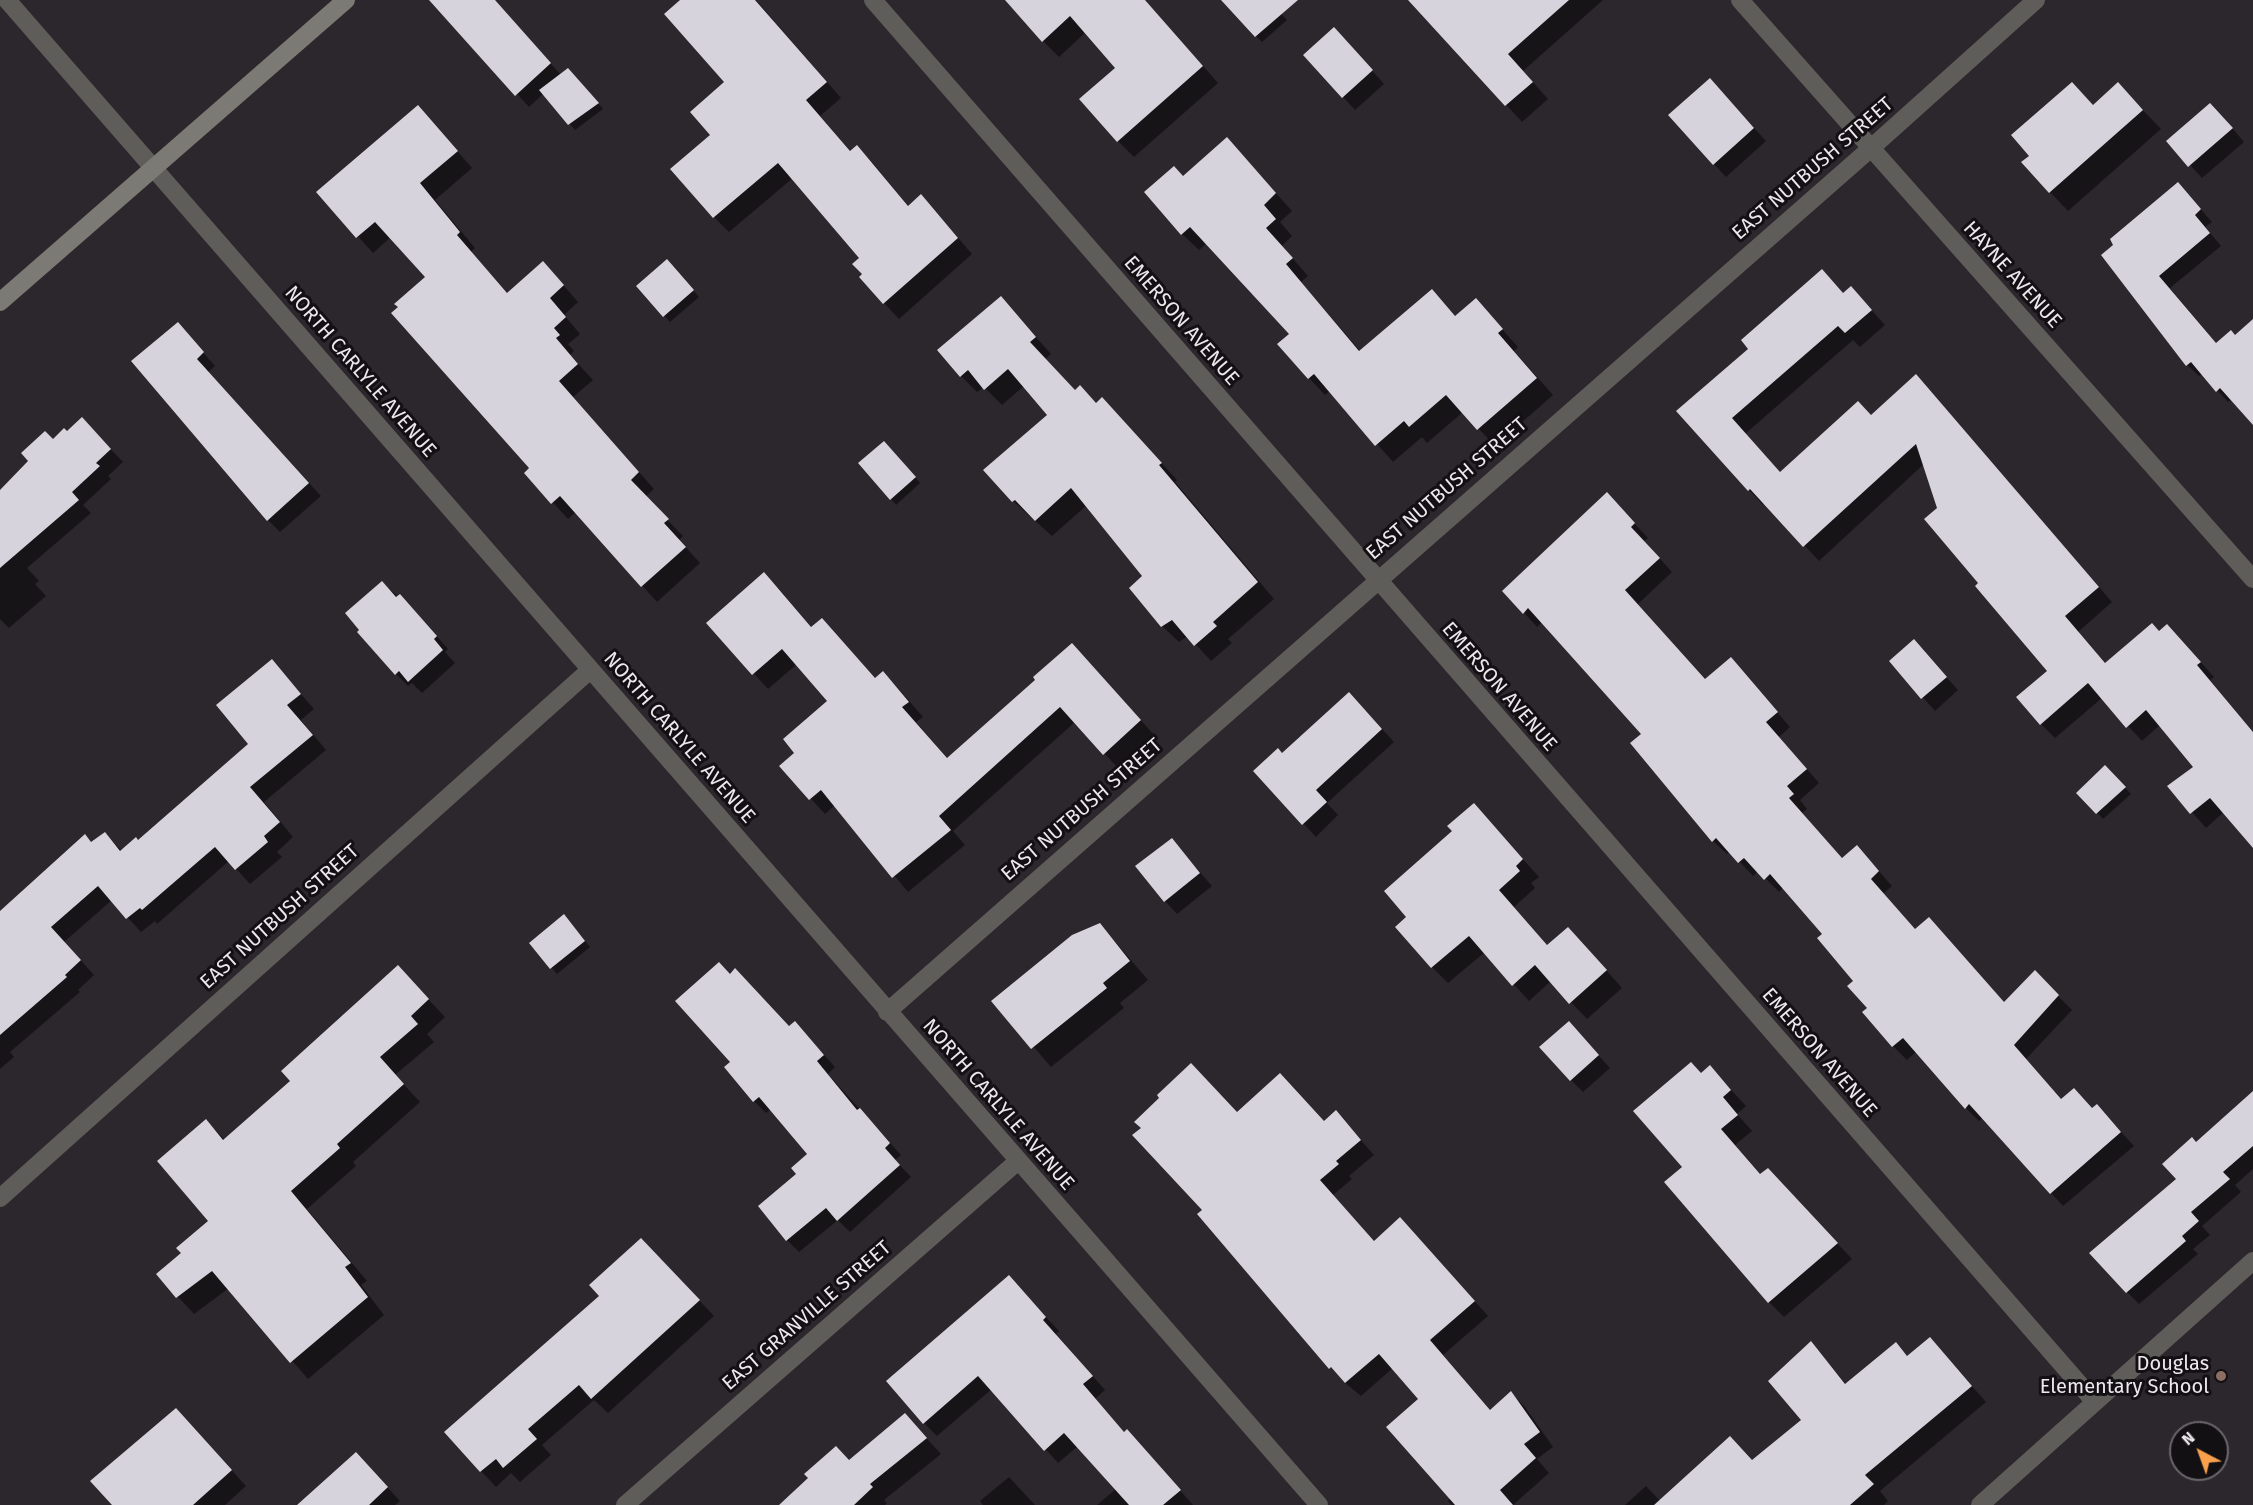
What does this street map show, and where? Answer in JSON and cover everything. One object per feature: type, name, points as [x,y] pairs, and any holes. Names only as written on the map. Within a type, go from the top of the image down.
[{"type":"main road","points":[[0,302],[346,0]]},
{"type":"street","name":"NORTH CARLYLE AVENUE","points":[[7,0],[1318,1505]]},
{"type":"street","name":"EMERSON AVENUE","points":[[873,0],[1376,581],[2094,1402]]},
{"type":"street","name":"HAYNE AVENUE","points":[[1740,0],[2253,579]]},
{"type":"street","name":"EAST NUTBUSH STREET","points":[[887,1012],[1870,149],[2036,0]]},
{"type":"street","name":"EAST NUTBUSH STREET","points":[[0,1198],[590,670]]},
{"type":"street","name":"EAST GRANVILLE STREET","points":[[625,1505],[1018,1161]]},
{"type":"street","points":[[1980,1505],[2253,1261]]},
{"type":"building","points":[[429,0],[495,0],[551,63],[515,96]]},
{"type":"building","points":[[680,0],[755,0],[827,82],[806,100],[850,151],[857,145],[908,206],[921,194],[958,238],[883,304],[859,277],[862,274],[852,264],[859,258],[778,163],[713,218],[670,169],[710,135],[690,112],[724,82],[664,14]]},
{"type":"building","points":[[1005,0],[1145,0],[1203,66],[1117,142],[1079,99],[1115,68],[1070,16],[1042,42]]},
{"type":"building","points":[[1221,0],[1298,0],[1255,37]]},
{"type":"building","points":[[1408,0],[1569,0],[1508,54],[1533,82],[1505,106]]},
{"type":"building","points":[[1334,27],[1373,70],[1342,98],[1303,55]]},
{"type":"building","points":[[568,68],[599,103],[568,125],[539,90]]},
{"type":"building","points":[[1710,78],[1754,128],[1713,165],[1668,115]]},
{"type":"building","points":[[2072,82],[2093,105],[2118,82],[2143,110],[2049,193],[2021,162],[2029,156],[2011,135]]},
{"type":"building","points":[[2210,103],[2233,128],[2188,167],[2166,141]]},
{"type":"building","points":[[418,105],[458,151],[420,183],[460,232],[457,235],[507,293],[543,261],[564,285],[550,298],[566,317],[554,328],[560,335],[556,338],[578,364],[559,381],[639,472],[631,480],[669,519],[664,523],[686,547],[641,587],[560,496],[551,504],[524,473],[529,468],[391,313],[398,307],[394,304],[425,277],[375,222],[356,238],[316,192]]},
{"type":"building","points":[[1227,137],[1276,193],[1264,205],[1276,219],[1266,228],[1293,258],[1286,264],[1359,351],[1432,289],[1455,316],[1476,298],[1503,329],[1498,333],[1537,378],[1477,430],[1446,395],[1409,427],[1404,421],[1375,446],[1314,374],[1308,379],[1277,344],[1289,334],[1190,227],[1181,235],[1144,192],[1174,166],[1183,176]]},
{"type":"building","points":[[2178,182],[2201,209],[2195,215],[2210,233],[2159,276],[2216,343],[2231,330],[2235,335],[2253,319],[2253,425],[2220,388],[2216,392],[2191,362],[2186,366],[2101,255],[2113,245],[2110,239]]},
{"type":"building","points":[[667,259],[694,290],[663,317],[636,286]]},
{"type":"building","points":[[1822,269],[1843,293],[1851,286],[1872,310],[1845,333],[1838,326],[1732,418],[1780,472],[1858,401],[1871,415],[1916,374],[2099,587],[2065,616],[2105,663],[2152,623],[2159,631],[2167,624],[2201,662],[2197,665],[2253,732],[2253,848],[2210,798],[2190,814],[2167,786],[2193,767],[2146,710],[2126,728],[2088,683],[2040,725],[2016,697],[2047,671],[1975,586],[1978,583],[1924,519],[1937,508],[1916,444],[1803,547],[1750,489],[1748,491],[1676,411],[1748,349],[1741,340]]},
{"type":"building","points":[[1001,296],[1036,337],[1030,342],[1075,390],[1080,385],[1096,403],[1102,397],[1162,463],[1159,465],[1258,582],[1213,622],[1217,626],[1194,646],[1172,620],[1161,627],[1129,588],[1142,576],[1071,488],[1035,521],[1015,500],[1012,502],[983,470],[1047,415],[1008,369],[984,390],[968,370],[960,377],[937,350]]},
{"type":"building","points":[[178,322],[204,352],[197,359],[309,483],[267,521],[131,361]]},
{"type":"building","points":[[82,417],[111,449],[96,463],[100,466],[72,492],[79,500],[0,568],[0,490],[28,461],[21,453],[45,431],[53,439],[64,428],[67,431]]},
{"type":"building","points":[[884,441],[916,477],[890,500],[858,463]]},
{"type":"building","points":[[1607,492],[1635,523],[1631,527],[1660,558],[1625,590],[1705,679],[1731,657],[1778,712],[1766,722],[1807,769],[1787,786],[1794,794],[1789,798],[1842,858],[1857,845],[1879,871],[1871,879],[1915,929],[1929,917],[2004,1002],[2035,970],[2059,995],[2014,1045],[2061,1099],[2074,1088],[2092,1108],[2097,1104],[2121,1132],[2050,1194],[1969,1104],[1965,1109],[1903,1038],[1892,1047],[1862,1012],[1867,1008],[1847,986],[1853,981],[1817,938],[1822,934],[1770,874],[1764,880],[1744,858],[1738,863],[1716,838],[1712,842],[1630,743],[1641,734],[1528,608],[1523,614],[1502,591]]},
{"type":"building","points":[[764,572],[811,627],[822,618],[875,678],[883,671],[909,702],[902,707],[947,758],[1035,680],[1033,677],[1072,643],[1141,720],[1103,755],[1060,707],[939,816],[951,830],[892,878],[821,790],[809,800],[779,766],[794,753],[783,739],[827,701],[782,649],[752,675],[706,623]]},
{"type":"building","points":[[382,581],[396,597],[400,594],[437,636],[434,639],[443,650],[408,682],[399,671],[395,675],[357,632],[359,630],[345,613]]},
{"type":"building","points":[[1914,639],[1947,677],[1921,699],[1889,661]]},
{"type":"building","points":[[272,659],[301,694],[287,705],[313,735],[250,787],[280,822],[264,836],[268,842],[235,870],[215,847],[142,910],[140,908],[126,919],[98,886],[51,927],[81,960],[65,975],[67,977],[0,1035],[0,911],[85,834],[91,842],[105,832],[120,851],[136,837],[138,840],[248,744],[216,705]]},
{"type":"building","points":[[1349,692],[1382,729],[1316,790],[1327,802],[1302,825],[1253,771],[1278,748],[1282,753]]},
{"type":"building","points":[[2105,765],[2126,787],[2096,814],[2076,793]]},
{"type":"building","points":[[1474,803],[1523,859],[1516,866],[1520,871],[1499,890],[1547,945],[1568,927],[1607,970],[1569,1004],[1535,965],[1512,986],[1469,936],[1431,968],[1395,927],[1406,917],[1384,891],[1452,831],[1447,826]]},
{"type":"building","points":[[1172,838],[1200,873],[1164,902],[1135,866]]},
{"type":"building","points":[[564,914],[585,941],[550,969],[529,943]]},
{"type":"building","points":[[1100,923],[1130,961],[1103,983],[1107,988],[1031,1049],[991,1001],[1072,935]]},
{"type":"building","points":[[719,962],[730,974],[735,968],[789,1026],[795,1021],[824,1055],[817,1061],[857,1110],[860,1108],[890,1143],[885,1148],[900,1165],[837,1221],[826,1208],[786,1241],[758,1206],[796,1174],[791,1168],[807,1154],[759,1097],[753,1102],[724,1067],[730,1062],[675,1001]]},
{"type":"building","points":[[398,965],[429,999],[411,1016],[418,1024],[380,1057],[404,1084],[337,1144],[340,1148],[291,1191],[351,1263],[345,1267],[368,1297],[290,1363],[212,1271],[176,1298],[156,1274],[181,1253],[176,1248],[208,1221],[157,1161],[206,1119],[223,1140],[290,1081],[281,1071]]},
{"type":"building","points":[[1569,1021],[1599,1055],[1570,1081],[1539,1047]]},
{"type":"building","points":[[1691,1062],[1701,1073],[1710,1065],[1731,1090],[1723,1097],[1738,1115],[1721,1129],[1760,1174],[1768,1168],[1838,1243],[1768,1303],[1664,1182],[1682,1167],[1633,1111]]},
{"type":"building","points":[[1191,1063],[1237,1112],[1280,1073],[1324,1121],[1336,1110],[1361,1140],[1336,1161],[1339,1164],[1320,1180],[1374,1241],[1400,1217],[1475,1301],[1430,1340],[1490,1410],[1511,1391],[1540,1432],[1524,1444],[1536,1458],[1500,1490],[1513,1505],[1455,1505],[1386,1427],[1418,1399],[1379,1354],[1345,1383],[1331,1367],[1329,1369],[1197,1214],[1202,1210],[1132,1135],[1141,1128],[1134,1122],[1159,1098],[1157,1095]]},
{"type":"building","points":[[2253,1091],[2253,1146],[2223,1172],[2230,1179],[2191,1212],[2199,1221],[2182,1236],[2186,1241],[2126,1293],[2089,1253],[2176,1179],[2162,1164],[2192,1137],[2196,1142]]},
{"type":"building","points":[[641,1238],[700,1300],[591,1399],[579,1385],[528,1429],[537,1439],[503,1468],[496,1459],[480,1472],[444,1432],[599,1296],[589,1285]]},
{"type":"building","points":[[1009,1275],[1046,1317],[1043,1320],[1093,1376],[1083,1384],[1124,1432],[1127,1429],[1181,1490],[1163,1505],[1129,1505],[1064,1433],[1044,1451],[978,1376],[923,1424],[886,1381]]},
{"type":"building","points":[[1930,1337],[1972,1386],[1865,1475],[1874,1484],[1850,1505],[1654,1505],[1730,1436],[1752,1460],[1801,1420],[1768,1381],[1811,1341],[1845,1384],[1896,1342],[1907,1356]]},
{"type":"building","points":[[176,1408],[232,1470],[193,1505],[112,1505],[90,1481]]},
{"type":"building","points":[[905,1413],[927,1438],[870,1484],[873,1487],[854,1505],[779,1505],[808,1478],[804,1474],[836,1446],[849,1460]]},
{"type":"building","points":[[356,1452],[388,1487],[369,1505],[297,1505]]},
{"type":"place","name":"Douglas Elementary School","points":[[2221,1376]]}]
